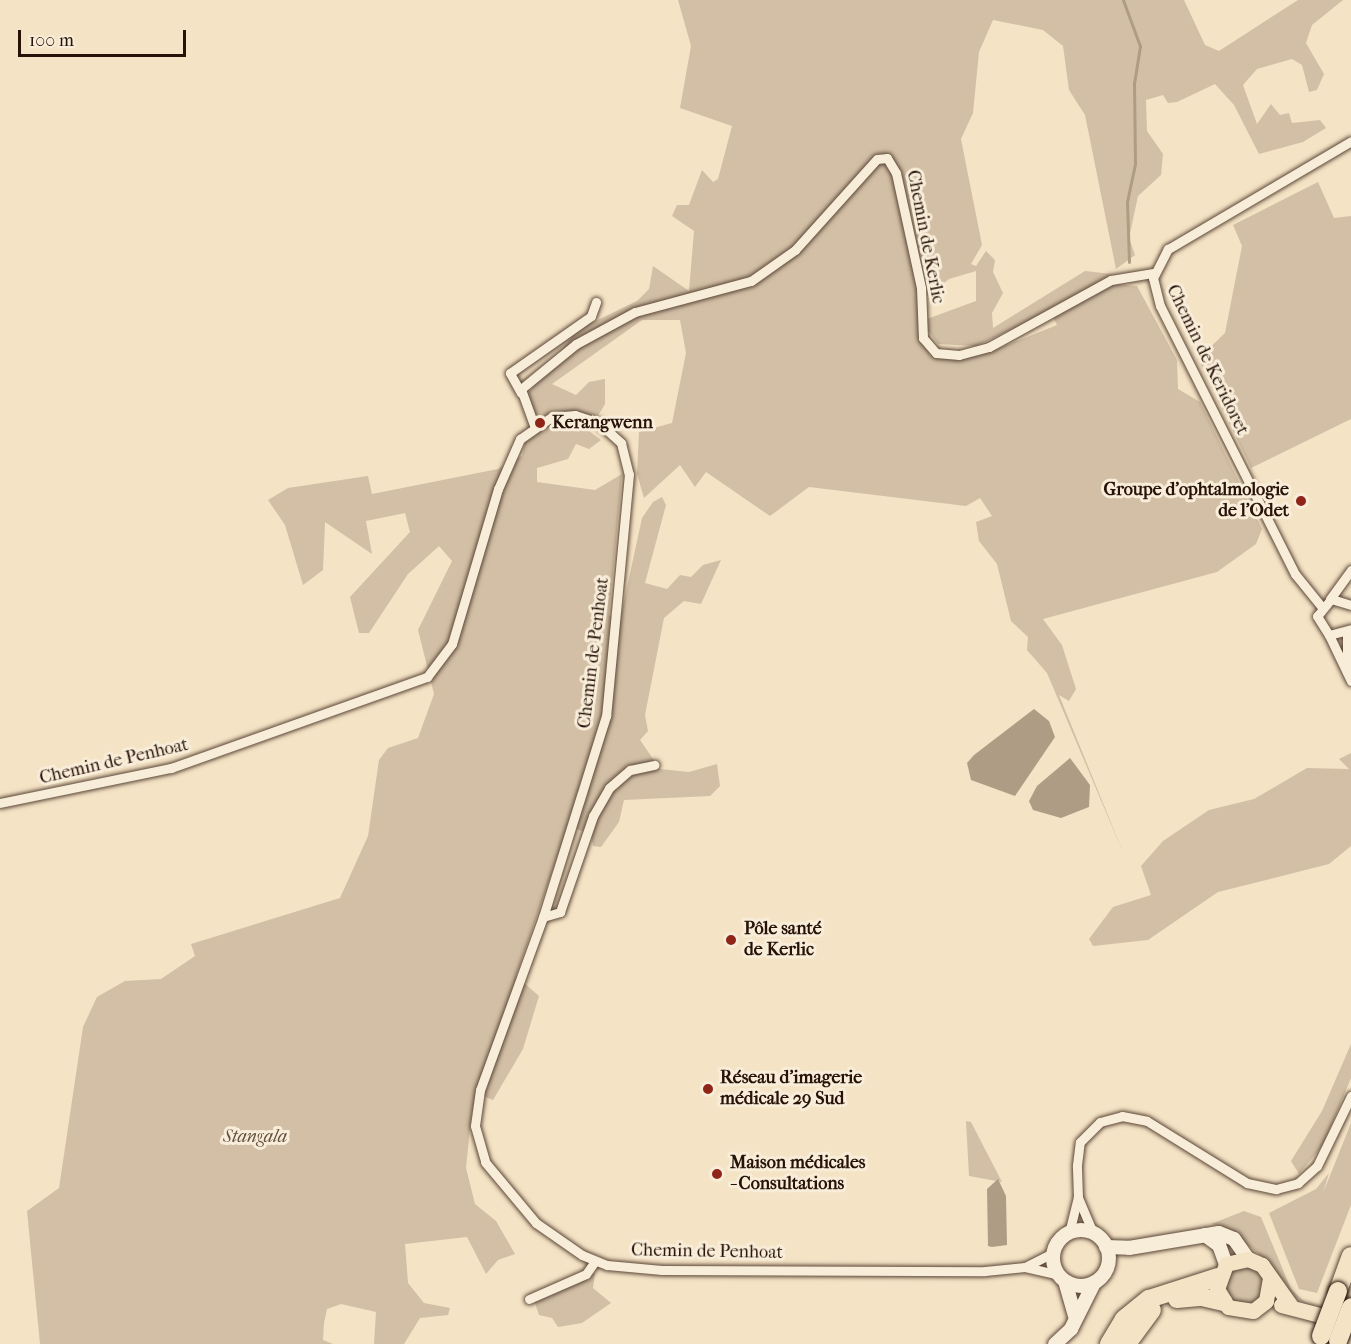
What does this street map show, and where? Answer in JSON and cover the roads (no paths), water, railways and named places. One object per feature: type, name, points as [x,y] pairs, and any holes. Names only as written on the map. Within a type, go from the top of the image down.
[{"type":"highway","points":[[1325,1342],[1338,1291],[1351,1256]]},
{"type":"highway","points":[[1109,1344],[1124,1320],[1149,1299],[1222,1270]]},
{"type":"highway","points":[[1127,1344],[1138,1322],[1162,1304],[1193,1296],[1223,1302]]},
{"type":"highway","points":[[1325,1342],[1351,1307]]},
{"type":"main road","points":[[1291,1306],[1262,1266],[1248,1259],[1222,1270],[1223,1302],[1244,1312],[1260,1306],[1291,1306],[1351,1324]]},
{"type":"main road","points":[[1260,1306],[1269,1294],[1270,1278]]},
{"type":"street","name":"Chemin de Keridoret","points":[[1321,606],[1302,587],[1222,430],[1158,300],[1153,273],[1159,258],[1176,244],[1351,141]]},
{"type":"street","name":"Chemin de Kerlic","points":[[521,393],[530,379],[606,326],[655,306],[729,291],[762,274],[795,250],[877,159],[894,165],[921,288],[923,338],[936,353],[989,347],[1111,280],[1153,273]]},
{"type":"street","points":[[534,425],[510,373],[591,316],[596,302]]},
{"type":"street","name":"Chemin de Penhoat","points":[[0,803],[171,768],[434,673],[456,633],[506,466],[534,425],[567,415],[598,423],[621,443],[629,474],[606,716],[543,917],[480,1089],[476,1135],[488,1168],[517,1205],[595,1262],[691,1271],[1025,1267],[1062,1278]]},
{"type":"street","points":[[1349,678],[1329,634],[1318,622],[1321,606],[1351,570]]},
{"type":"street","points":[[1329,599],[1351,605]]},
{"type":"street","points":[[1329,634],[1349,631],[1349,678]]},
{"type":"street","points":[[543,917],[560,912],[593,816],[609,788],[630,770],[654,765]]},
{"type":"street","points":[[1076,1316],[1053,1253],[1069,1233],[1078,1197],[1080,1142],[1100,1122],[1122,1116],[1170,1132],[1253,1186],[1290,1186],[1324,1156],[1351,1096]]},
{"type":"street","points":[[1078,1197],[1093,1233],[1106,1247],[1107,1267]]},
{"type":"street","points":[[1069,1233],[1093,1233]]},
{"type":"street","points":[[1106,1247],[1129,1248],[1205,1235],[1229,1235],[1248,1259]]},
{"type":"street","points":[[1205,1235],[1219,1245],[1222,1270]]},
{"type":"street","points":[[1055,1344],[1068,1334],[1094,1282],[1129,1248]]},
{"type":"street","name":"Chemin de Penhoat","points":[[1025,1267],[1053,1253]]},
{"type":"street","points":[[529,1299],[586,1274],[595,1262]]},
{"type":"street","points":[[1062,1278],[1094,1282]]},
{"type":"waterway","points":[[1123,0],[1140,46],[1134,82],[1135,164],[1127,202],[1129,262]]},
{"type":"place","name":"Kerangwenn","points":[[540,423]]},
{"type":"place","name":"Groupe d'ophtalmologie de l'Odet","points":[[1301,501]]},
{"type":"place","name":"Pôle santé de Kerlic","points":[[731,940]]},
{"type":"place","name":"Réseau d'imagerie médicale 29 Sud","points":[[708,1089]]},
{"type":"place","name":"Maison médicales - Consultations","points":[[717,1174]]},
{"type":"park label","name":"Stangala","points":[[255,1137]]}]
